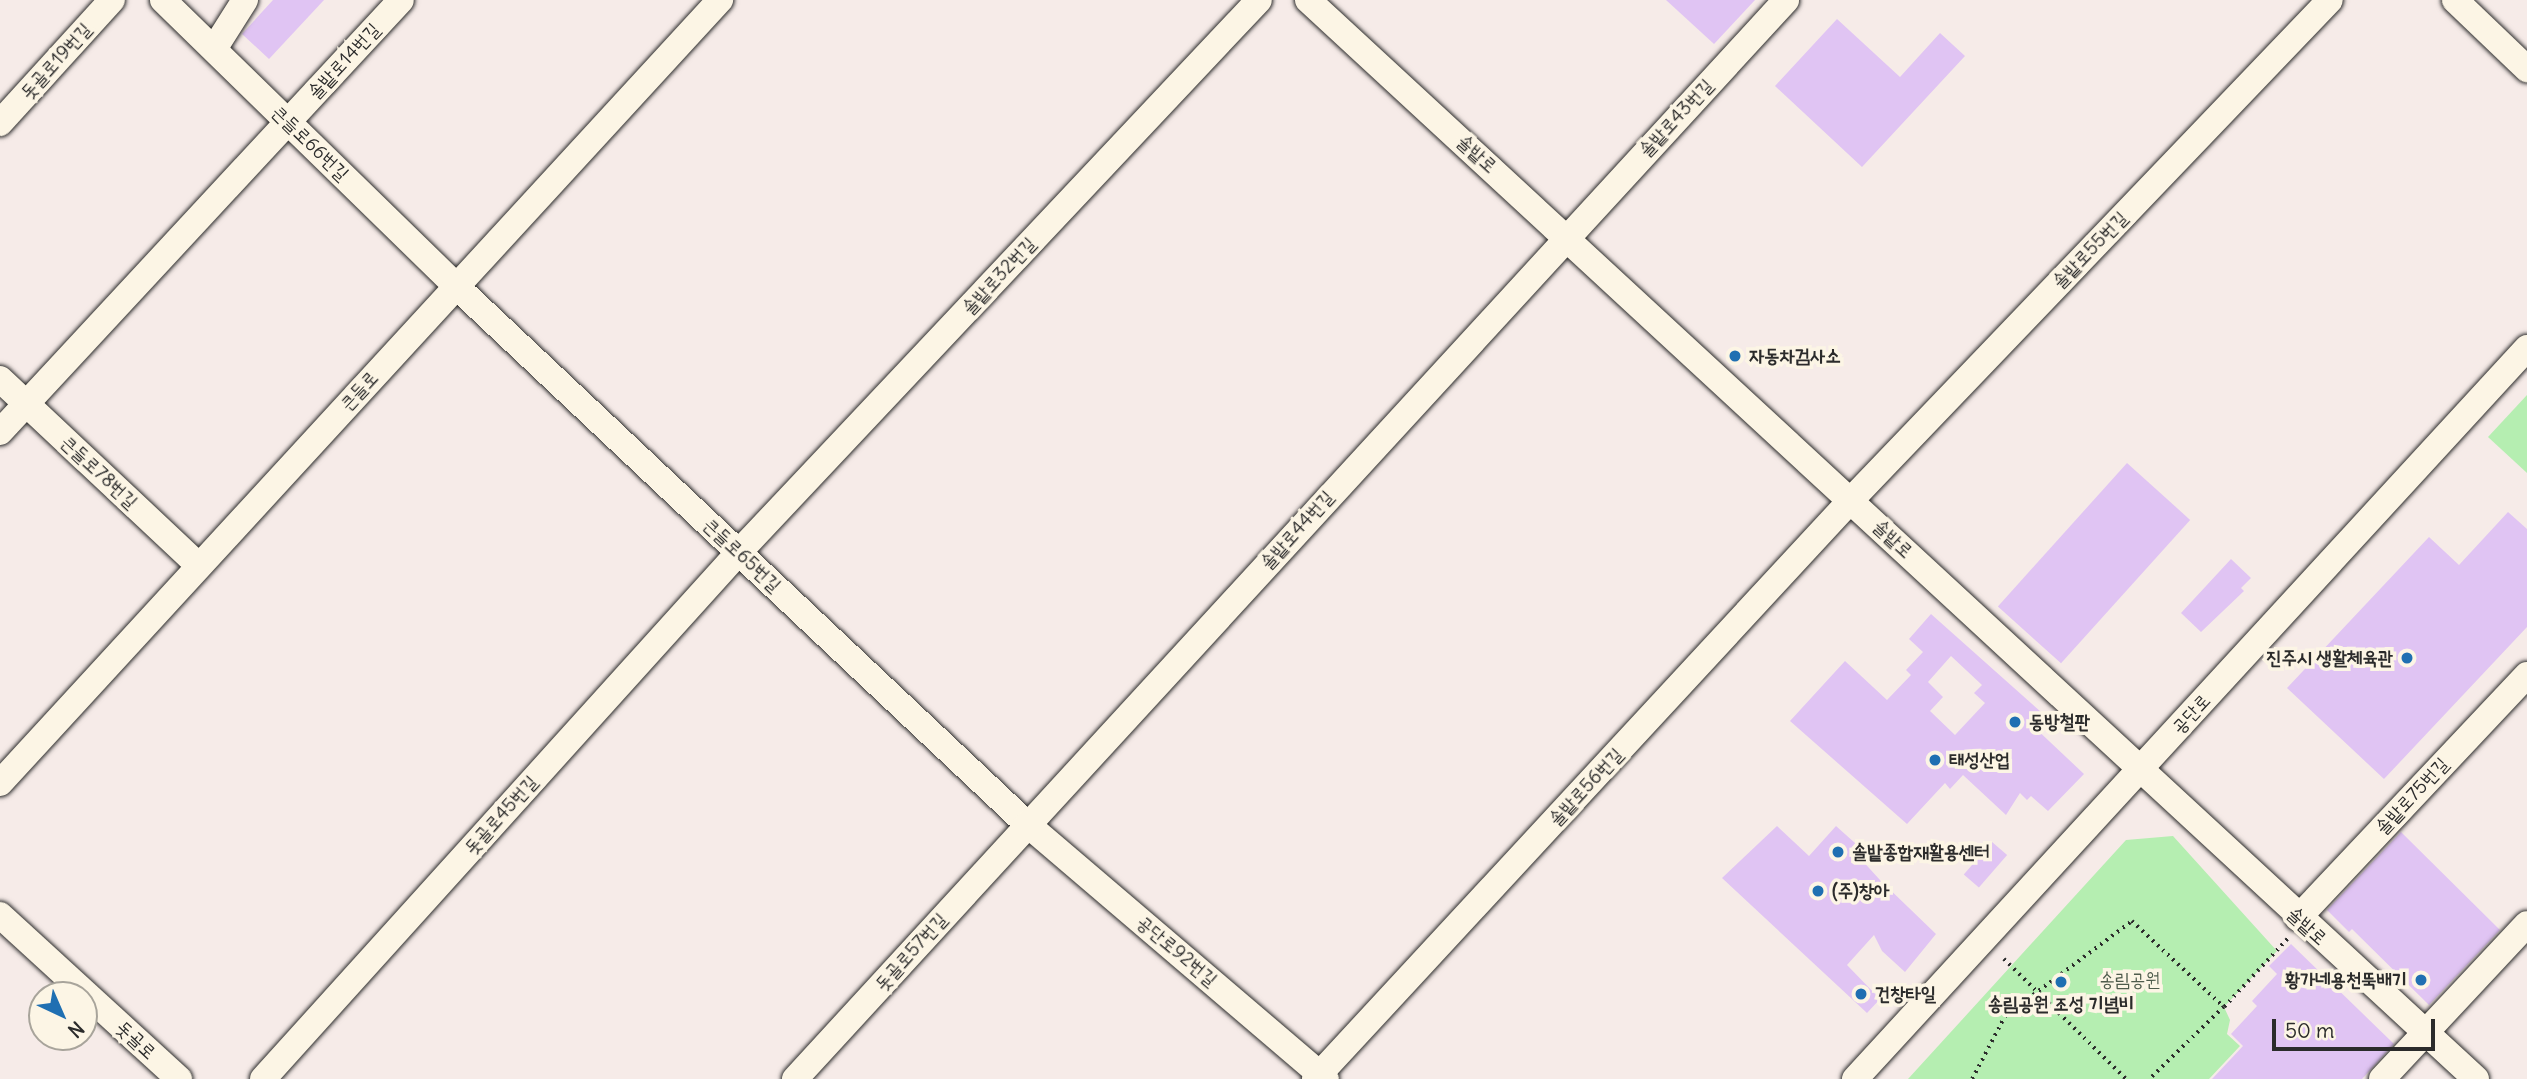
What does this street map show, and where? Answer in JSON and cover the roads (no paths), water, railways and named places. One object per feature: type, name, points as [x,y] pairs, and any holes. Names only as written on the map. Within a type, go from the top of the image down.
[{"type":"street","name":"돗골로19번길","points":[[0,122],[112,0]]},
{"type":"street","name":"큰들로66번길","points":[[163,0],[456,286]]},
{"type":"street","points":[[214,49],[245,0]]},
{"type":"street","name":"솔밭로14번길","points":[[0,432],[401,0]]},
{"type":"street","name":"큰들로","points":[[0,783],[720,0]]},
{"type":"street","name":"솔밭로32번길","points":[[739,552],[1259,0]]},
{"type":"street","name":"솔밭로","points":[[1308,0],[1566,235],[2301,920],[2476,1079]]},
{"type":"street","name":"솔밭로43번길","points":[[1566,235],[1786,0]]},
{"type":"street","name":"솔밭로55번길","points":[[1851,500],[2330,0]]},
{"type":"street","points":[[2455,0],[2527,69]]},
{"type":"street","name":"솔밭로44번길","points":[[1027,824],[1566,235]]},
{"type":"street","name":"큰들로65번길","points":[[456,286],[1027,824]]},
{"type":"street","name":"공단로","points":[[1855,1079],[2527,348]]},
{"type":"street","name":"큰들로78번길","points":[[0,379],[199,566]]},
{"type":"street","name":"솔밭로56번길","points":[[1320,1077],[1851,500]]},
{"type":"street","name":"돗골로45번길","points":[[263,1079],[739,552]]},
{"type":"street","name":"솔밭로75번길","points":[[2301,920],[2527,675]]},
{"type":"street","name":"공단로92번길","points":[[1027,824],[1320,1077]]},
{"type":"street","name":"돗골로57번길","points":[[795,1079],[1027,824]]},
{"type":"street","name":"돗골로","points":[[0,915],[178,1079]]},
{"type":"street","points":[[2382,1079],[2527,924]]},
{"type":"place","name":"자동차검사소","points":[[1735,356]]},
{"type":"place","name":"진주시 생활체육관","points":[[2407,658]]},
{"type":"place","name":"동방철판","points":[[2015,722]]},
{"type":"place","name":"태성산업","points":[[1935,760]]},
{"type":"place","name":"솔밭종합재활용센터","points":[[1838,852]]},
{"type":"place","name":"(주)창아","points":[[1818,891]]},
{"type":"place","name":"황가네용천뚝배기","points":[[2421,980]]},
{"type":"place","name":"송림공원 조성 기념비","points":[[2061,982]]},
{"type":"place","name":"건창타일","points":[[1861,994]]},
{"type":"park label","name":"송림공원","points":[[2130,980]]}]
